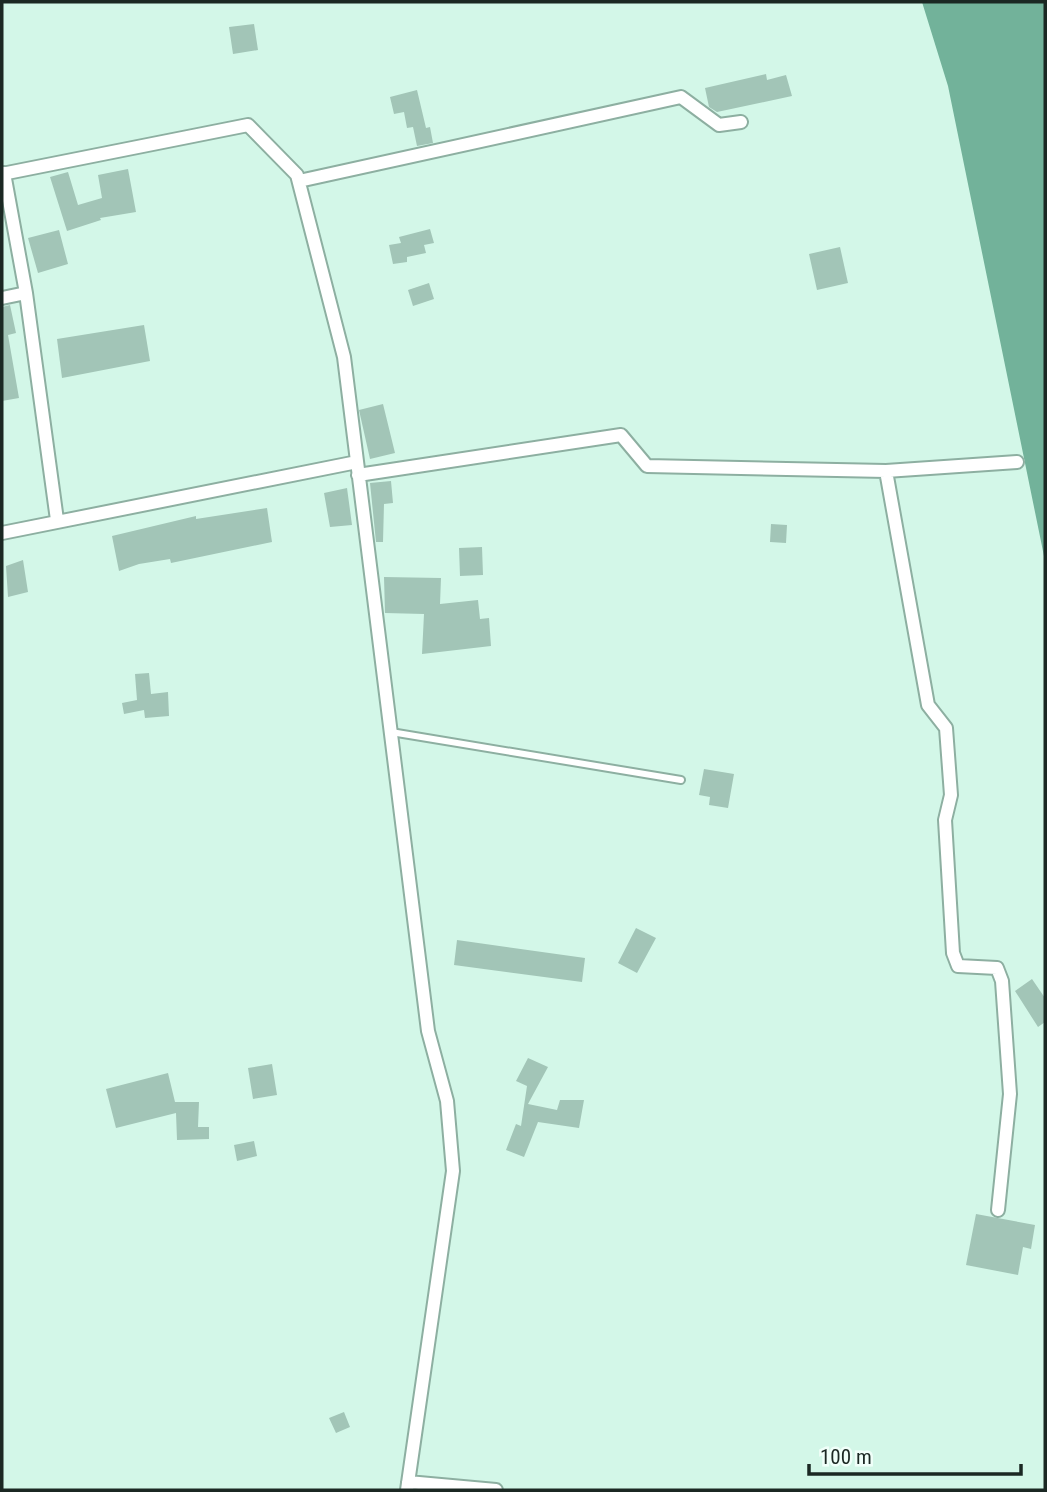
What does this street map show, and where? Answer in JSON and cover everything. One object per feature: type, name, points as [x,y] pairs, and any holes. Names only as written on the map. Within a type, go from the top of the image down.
[{"type":"street","points":[[299,181],[681,97],[719,125],[741,122]]},
{"type":"street","points":[[57,520],[26,293],[3,173],[248,125],[298,175],[344,357],[428,1031],[447,1101],[453,1171],[408,1486],[496,1490]]},
{"type":"street","points":[[2,298],[26,293]]},
{"type":"street","points":[[2,533],[57,520],[357,468],[621,435],[647,466],[886,471],[1017,462]]},
{"type":"street","points":[[886,471],[928,705],[946,728],[951,795],[945,820],[953,953],[958,966],[997,968],[1002,981],[1010,1094],[998,1210]]},
{"type":"lane","points":[[391,732],[681,780]]},
{"type":"shaded area","points":[[922,2],[1045,2],[1045,561],[948,86]]},
{"type":"building","points":[[254,24],[258,50],[233,54],[229,27]]},
{"type":"building","points":[[766,74],[767,80],[786,75],[792,96],[717,112],[709,107],[705,88]]},
{"type":"building","points":[[417,90],[426,128],[430,127],[433,143],[417,146],[413,127],[407,128],[404,112],[394,114],[390,97]]},
{"type":"building","points":[[128,169],[136,212],[100,218],[101,220],[67,231],[50,177],[68,172],[78,205],[102,198],[98,175]]},
{"type":"building","points":[[430,229],[434,243],[424,245],[426,253],[407,257],[407,262],[393,264],[389,245],[401,243],[399,237]]},
{"type":"building","points":[[59,230],[68,264],[38,273],[28,238]]},
{"type":"building","points":[[840,247],[848,283],[817,290],[809,254]]},
{"type":"building","points":[[429,283],[434,299],[413,306],[408,290]]},
{"type":"building","points":[[10,305],[16,333],[8,335],[19,398],[2,401],[2,307]]},
{"type":"building","points":[[144,325],[150,361],[62,378],[57,339]]},
{"type":"building","points":[[383,404],[395,453],[370,459],[359,410]]},
{"type":"building","points":[[391,481],[393,503],[384,504],[383,542],[376,542],[370,483]]},
{"type":"building","points":[[347,488],[352,525],[330,527],[324,493]]},
{"type":"building","points":[[267,508],[272,542],[171,563],[170,559],[139,564],[119,571],[112,536],[196,516],[196,519]]},
{"type":"building","points":[[771,524],[787,525],[786,543],[770,542]]},
{"type":"building","points":[[482,547],[483,575],[460,576],[459,548]]},
{"type":"building","points":[[23,560],[28,592],[8,597],[6,566]]},
{"type":"building","points":[[384,577],[441,578],[440,604],[478,600],[480,619],[489,618],[491,646],[422,654],[424,614],[385,613]]},
{"type":"building","points":[[149,673],[151,694],[168,692],[169,716],[145,718],[144,710],[124,714],[122,703],[137,700],[135,674]]},
{"type":"building","points":[[704,769],[734,774],[728,808],[709,805],[710,797],[699,795]]},
{"type":"building","points":[[636,928],[656,938],[637,973],[618,963]]},
{"type":"building","points":[[457,940],[585,958],[582,982],[454,965]]},
{"type":"building","points":[[1032,979],[1045,998],[1045,1022],[1038,1027],[1015,991]]},
{"type":"building","points":[[528,1058],[548,1067],[528,1104],[557,1110],[560,1100],[584,1100],[579,1128],[538,1122],[524,1157],[506,1150],[516,1124],[521,1126],[527,1086],[516,1081]]},
{"type":"building","points":[[272,1064],[277,1095],[253,1099],[248,1068]]},
{"type":"building","points":[[168,1073],[175,1102],[199,1102],[198,1127],[209,1127],[209,1139],[177,1140],[176,1113],[116,1128],[106,1089]]},
{"type":"building","points":[[254,1141],[257,1156],[237,1161],[234,1145]]},
{"type":"building","points":[[976,1214],[1035,1225],[1031,1249],[1023,1247],[1018,1275],[966,1265]]},
{"type":"building","points":[[344,1412],[350,1427],[336,1433],[329,1418]]}]
